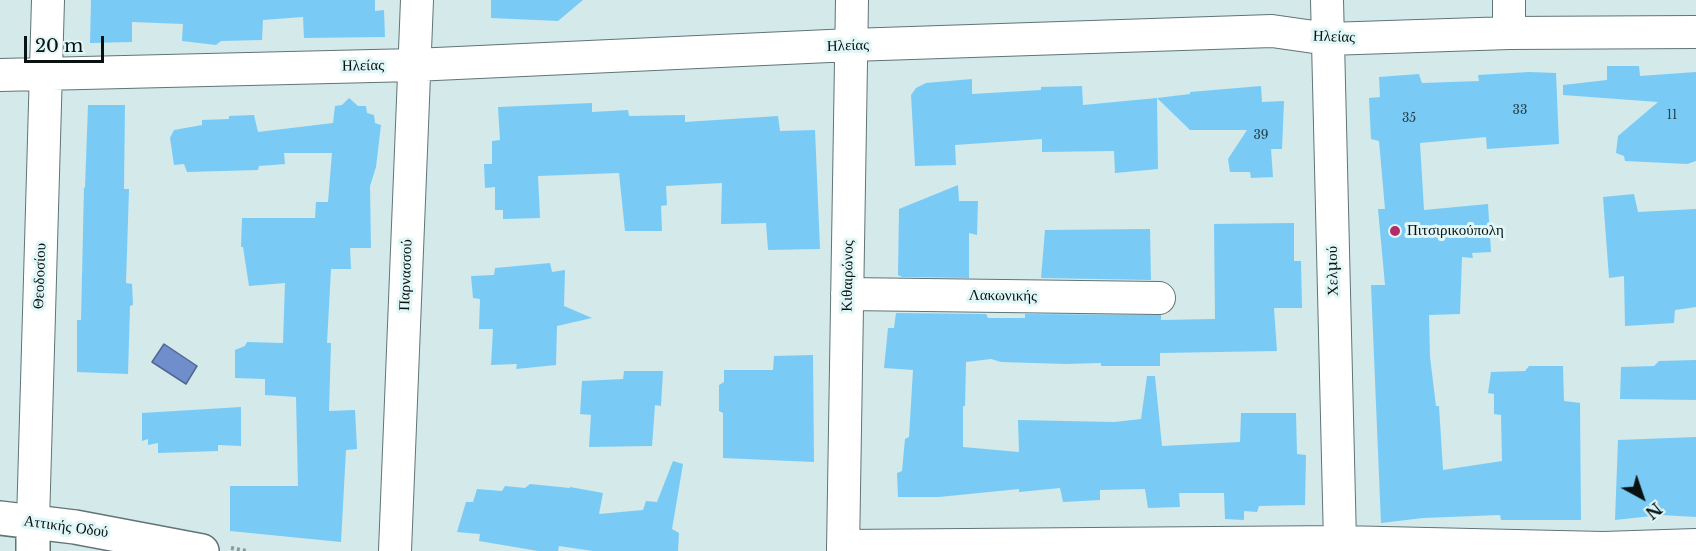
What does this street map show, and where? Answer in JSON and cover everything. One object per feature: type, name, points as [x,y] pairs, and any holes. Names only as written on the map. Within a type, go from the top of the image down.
[{"type":"street","name":"Θεοδοσίου","points":[[33,537],[48,0]]},
{"type":"street","name":"Παρνασσού","points":[[395,551],[417,0]]},
{"type":"street","name":"Κιθαιρώνος","points":[[843,548],[852,0]]},
{"type":"street","name":"Χελμού","points":[[1327,0],[1340,543]]},
{"type":"street","points":[[1509,0],[1509,33]]},
{"type":"street","name":"Ηλείας","points":[[0,75],[414,65],[851,45],[1272,32],[1328,39],[1509,33],[1696,32]]},
{"type":"street","name":"Λακωνικής","points":[[847,294],[1159,298]]},
{"type":"street","name":"Αττικής Οδού","points":[[0,518],[33,537],[75,527],[202,551]]},
{"type":"street","points":[[843,548],[1340,543],[1603,549],[1696,546]]},
{"type":"water","points":[[164,344],[197,366],[186,384],[152,362]]},
{"type":"building","points":[[91,0],[375,0],[375,11],[384,10],[385,37],[304,38],[303,17],[263,20],[262,40],[221,41],[216,45],[182,41],[183,24],[132,22],[132,42],[90,43]]},
{"type":"building","points":[[491,0],[583,0],[558,21],[491,18]]},
{"type":"building","points":[[1607,66],[1639,66],[1640,76],[1696,72],[1696,161],[1687,164],[1625,161],[1624,156],[1616,153],[1618,136],[1658,102],[1563,95],[1563,85],[1607,80]]},
{"type":"building","points":[[1556,73],[1559,144],[1487,149],[1486,137],[1420,143],[1424,210],[1488,204],[1491,252],[1472,253],[1473,258],[1462,257],[1460,314],[1429,315],[1430,357],[1436,406],[1439,406],[1443,470],[1502,461],[1501,415],[1494,414],[1494,394],[1488,393],[1491,372],[1525,371],[1529,366],[1563,366],[1564,401],[1580,403],[1581,520],[1501,520],[1500,515],[1423,518],[1381,523],[1371,285],[1385,285],[1378,209],[1385,209],[1379,141],[1371,139],[1369,98],[1380,97],[1379,77],[1419,74],[1422,83],[1479,81],[1478,75]]},
{"type":"building","points":[[972,79],[972,94],[1041,90],[1041,87],[1082,86],[1083,105],[1157,98],[1158,169],[1115,173],[1114,151],[1042,152],[1042,139],[955,145],[956,165],[915,166],[911,95],[916,88],[926,83]]},
{"type":"building","points":[[1261,86],[1262,102],[1284,101],[1282,149],[1271,149],[1273,177],[1251,178],[1250,172],[1230,172],[1228,159],[1247,130],[1190,130],[1157,98],[1190,94],[1190,92]]},
{"type":"building","points":[[349,98],[358,106],[366,106],[367,113],[374,115],[375,123],[381,125],[376,167],[370,186],[371,248],[350,248],[351,269],[331,269],[327,343],[331,343],[329,411],[355,410],[357,449],[346,450],[341,542],[230,531],[230,486],[298,486],[296,397],[265,395],[265,379],[235,378],[235,350],[245,346],[247,342],[283,343],[285,283],[249,286],[243,247],[241,247],[242,218],[315,218],[316,202],[328,202],[332,153],[284,153],[285,164],[259,166],[258,170],[187,172],[184,164],[174,165],[170,138],[174,130],[202,125],[202,120],[229,119],[229,116],[254,115],[258,132],[333,123],[335,106],[342,105]]},
{"type":"building","points":[[592,103],[592,112],[628,110],[629,116],[685,115],[685,122],[778,116],[780,131],[815,130],[820,249],[768,250],[766,223],[721,224],[722,183],[666,186],[667,205],[661,206],[662,231],[625,231],[619,173],[538,176],[540,218],[503,219],[503,210],[495,210],[495,187],[485,188],[484,164],[492,164],[492,141],[500,140],[498,107]]},
{"type":"building","points":[[88,105],[125,105],[124,189],[129,189],[126,283],[132,284],[133,305],[130,306],[128,374],[77,372],[77,320],[81,320]]},
{"type":"building","points":[[958,185],[959,201],[978,201],[977,235],[969,233],[969,278],[902,277],[898,275],[899,209]]},
{"type":"building","points":[[1634,194],[1638,212],[1696,209],[1696,307],[1675,310],[1674,323],[1625,326],[1624,276],[1609,278],[1603,197]]},
{"type":"building","points":[[1294,223],[1294,261],[1301,261],[1302,308],[1274,308],[1277,351],[1160,353],[1160,366],[1001,362],[991,359],[966,362],[963,447],[1019,452],[1018,420],[1114,422],[1141,419],[1147,376],[1155,376],[1162,446],[1240,442],[1241,413],[1296,413],[1297,454],[1306,455],[1305,505],[1259,506],[1257,512],[1244,511],[1244,520],[1225,519],[1224,493],[1179,493],[1180,507],[1148,508],[1145,489],[1100,490],[1100,500],[1063,502],[1060,488],[1019,492],[1019,489],[939,497],[898,497],[897,473],[902,471],[905,439],[909,437],[913,370],[884,368],[888,328],[894,328],[896,313],[986,314],[988,318],[1025,318],[1025,314],[1161,315],[1161,320],[1215,319],[1214,224]]},
{"type":"building","points":[[1150,229],[1151,280],[1041,278],[1045,230]]},
{"type":"building","points":[[550,263],[552,272],[565,270],[564,306],[592,318],[557,326],[556,365],[516,369],[517,364],[491,365],[493,329],[479,329],[480,299],[473,298],[471,276],[494,275],[495,268]]},
{"type":"building","points":[[813,355],[814,462],[723,458],[723,413],[719,411],[719,385],[724,382],[724,370],[773,370],[774,356]]},
{"type":"building","points":[[1696,360],[1696,400],[1620,399],[1621,367],[1654,366],[1659,361]]},
{"type":"building","points":[[624,371],[663,371],[661,406],[655,405],[652,446],[589,447],[591,415],[580,414],[582,381],[623,379]]},
{"type":"building","points":[[241,407],[241,446],[218,445],[218,451],[158,453],[158,443],[148,445],[148,439],[142,441],[142,413]]},
{"type":"building","points":[[1696,437],[1696,517],[1661,515],[1615,520],[1618,440]]},
{"type":"building","points":[[673,461],[683,464],[672,529],[679,533],[678,551],[593,551],[559,546],[558,551],[538,551],[479,541],[480,534],[457,532],[466,502],[473,502],[477,489],[502,491],[505,486],[525,488],[530,484],[570,487],[603,493],[599,514],[643,510],[646,501],[657,502]]},
{"type":"place","name":"Πιτσιρικούπολη","points":[[1395,231]]}]
